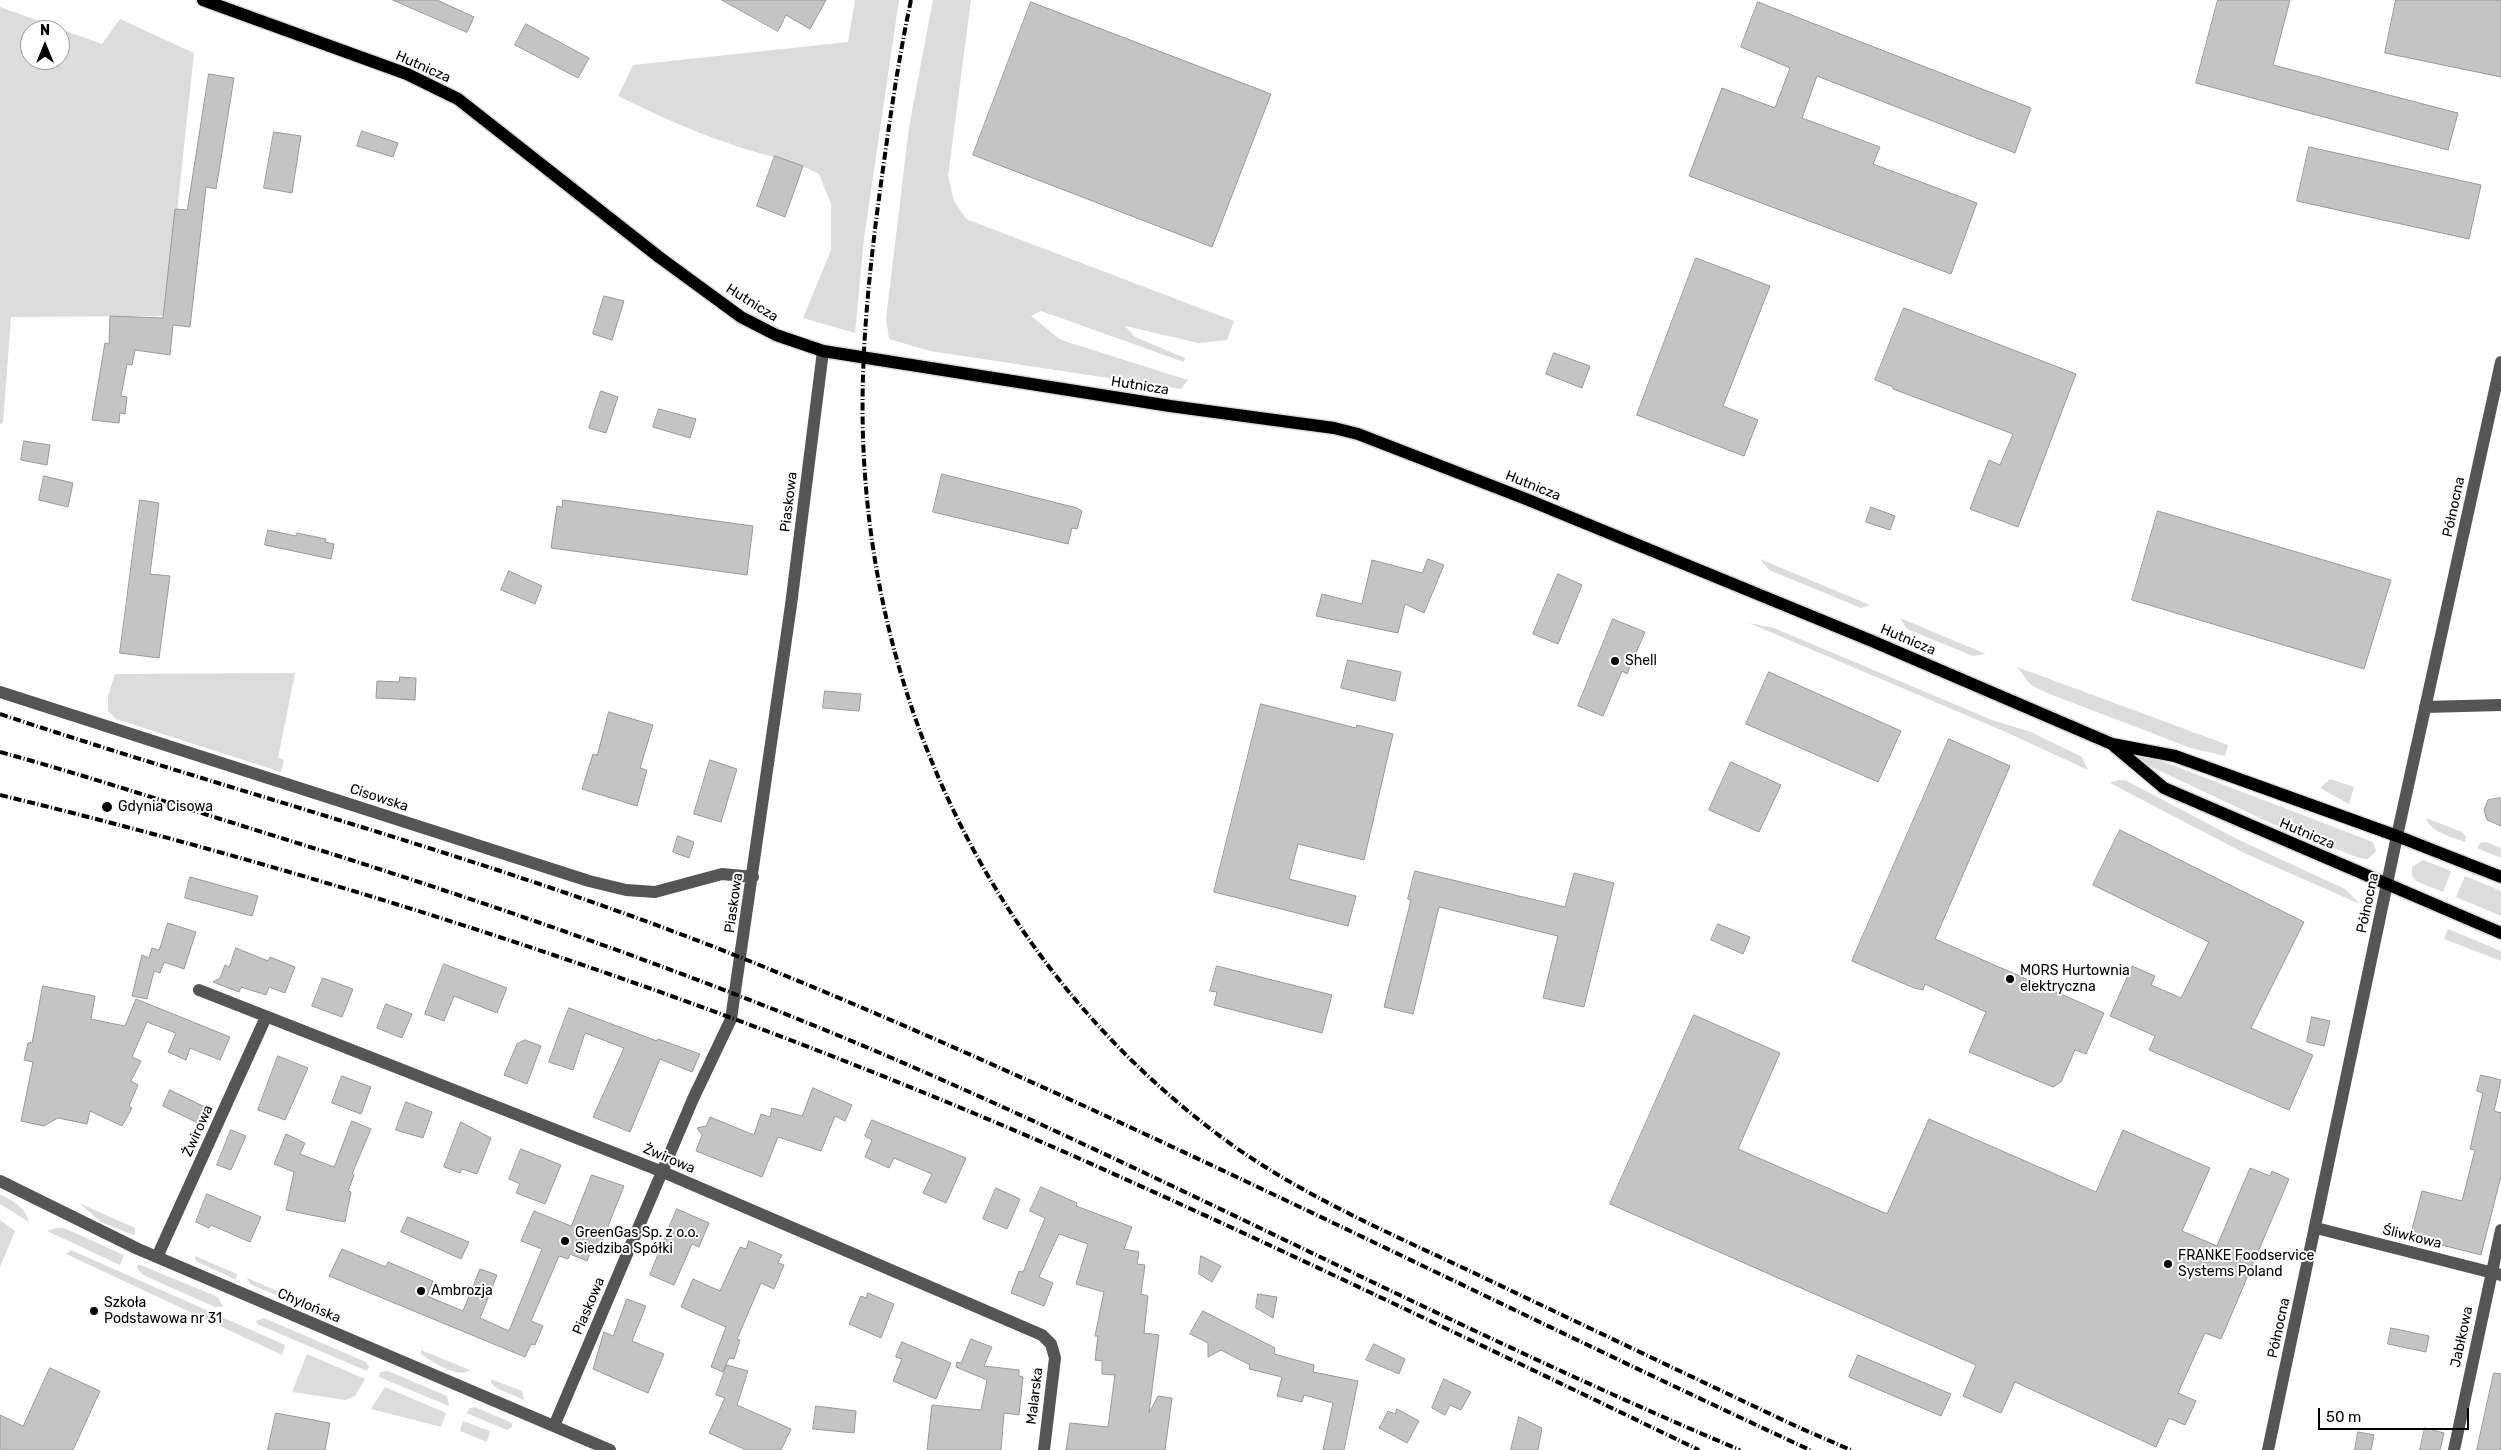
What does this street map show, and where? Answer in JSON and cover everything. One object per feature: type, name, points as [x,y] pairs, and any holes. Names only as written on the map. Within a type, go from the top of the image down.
[{"type":"main road","name":"Hutnicza","points":[[203,0],[407,74],[458,99],[659,257],[741,317],[776,335],[823,351],[1170,406],[1317,426],[1358,434],[1526,499],[1872,641],[2112,744],[2175,756],[2397,836],[2501,877]]},
{"type":"main road","name":"Hutnicza","points":[[2112,744],[2164,788],[2501,933]]},
{"type":"street","name":"Piaskowa","points":[[554,1426],[693,1099],[731,1019],[791,605],[823,351]]},
{"type":"street","name":"Północna","points":[[2268,1450],[2397,836],[2501,362]]},
{"type":"street","name":"Cisowska","points":[[0,692],[589,881],[626,890],[655,892],[722,874],[753,877]]},
{"type":"street","points":[[2425,707],[2501,705]]},
{"type":"street","name":"Żwirowa","points":[[199,990],[662,1172],[1042,1335],[1052,1346]]},
{"type":"street","name":"Żwirowa","points":[[157,1257],[266,1017]]},
{"type":"street","name":"Chylońska","points":[[0,1181],[49,1207],[157,1257],[610,1450]]},
{"type":"street","name":"Śliwkowa","points":[[2316,1228],[2496,1274]]},
{"type":"street","name":"Jabłkowa","points":[[2454,1450],[2496,1274],[2501,1230]]},
{"type":"street","name":"Malarska","points":[[1044,1450],[1055,1358],[1052,1346]]},
{"type":"shaded area","points":[[855,0],[899,0],[864,238],[855,333],[803,318],[831,250],[831,204],[819,174],[789,162],[708,136],[618,96],[633,65],[848,42]]},
{"type":"shaded area","points":[[933,0],[971,0],[948,176],[954,201],[966,219],[1234,321],[1227,340],[1198,343],[1125,326],[1135,337],[1185,358],[1184,362],[1041,311],[1031,316],[1061,340],[1188,380],[1181,389],[930,351],[889,339],[886,319],[909,127]]},
{"type":"shaded area","points":[[0,7],[36,20],[20,20],[20,70],[70,70],[70,32],[102,44],[120,19],[194,53],[166,316],[11,317],[3,423],[0,424]]},
{"type":"shaded area","points":[[1760,559],[1870,605],[1861,608],[1769,570]]},
{"type":"shaded area","points":[[1900,618],[1986,654],[1973,656],[1907,629]]},
{"type":"shaded area","points":[[1749,623],[1774,628],[1992,720],[2031,732],[2082,757],[2088,770],[2008,733]]},
{"type":"shaded area","points":[[2017,667],[2228,745],[2225,756],[2191,748],[2047,693],[2031,685]]},
{"type":"shaded area","points":[[295,673],[278,758],[284,760],[281,772],[116,719],[108,711],[108,696],[115,674]]},
{"type":"shaded area","points":[[2130,749],[2373,842],[2376,851],[2368,859],[2359,858],[2275,825],[2126,755]]},
{"type":"shaded area","points":[[2330,779],[2354,787],[2349,804],[2320,788]]},
{"type":"shaded area","points":[[2125,780],[2237,839],[2345,889],[2360,904],[2244,853],[2110,783]]},
{"type":"shaded area","points":[[2426,818],[2462,832],[2466,837],[2465,842],[2437,831]]},
{"type":"shaded area","points":[[2486,842],[2501,848],[2501,858],[2477,848],[2480,843]]},
{"type":"shaded area","points":[[2423,860],[2451,871],[2443,892],[2416,881],[2412,875],[2412,867]]},
{"type":"shaded area","points":[[2465,876],[2501,891],[2501,916],[2456,897]]},
{"type":"shaded area","points":[[2448,929],[2501,951],[2501,961],[2444,939]]},
{"type":"shaded area","points":[[0,1194],[22,1208],[29,1222],[0,1204]]},
{"type":"shaded area","points":[[79,1203],[135,1228],[135,1232],[133,1235],[101,1222]]},
{"type":"shaded area","points":[[0,1220],[15,1231],[0,1267]]},
{"type":"shaded area","points":[[64,1228],[124,1255],[120,1265],[47,1231]]},
{"type":"shaded area","points":[[71,1250],[285,1345],[282,1355],[66,1254]]},
{"type":"shaded area","points":[[195,1256],[237,1274],[236,1280],[196,1261]]},
{"type":"shaded area","points":[[138,1264],[218,1297],[223,1307],[215,1307],[143,1275],[137,1268]]},
{"type":"shaded area","points":[[247,1278],[303,1302],[300,1305],[250,1284]]},
{"type":"shaded area","points":[[264,1318],[366,1362],[369,1367],[367,1371],[257,1324],[256,1321]]},
{"type":"shaded area","points":[[421,1350],[470,1370],[465,1372],[452,1371],[421,1354]]},
{"type":"shaded area","points":[[307,1354],[365,1379],[355,1396],[345,1400],[292,1392]]},
{"type":"shaded area","points":[[388,1371],[447,1396],[449,1406],[379,1377],[380,1372]]},
{"type":"shaded area","points":[[491,1379],[522,1391],[524,1400],[496,1388],[491,1383]]},
{"type":"shaded area","points":[[385,1387],[446,1413],[441,1427],[371,1409]]},
{"type":"shaded area","points":[[475,1407],[512,1423],[512,1427],[507,1430],[466,1413],[470,1408]]},
{"type":"shaded area","points":[[463,1421],[490,1431],[487,1442],[460,1431]]},
{"type":"building","points":[[393,0],[437,0],[474,17],[467,32]]},
{"type":"building","points":[[722,0],[826,0],[810,29],[786,15],[778,31]]},
{"type":"building","points":[[2218,0],[2290,0],[2273,65],[2458,113],[2448,150],[2196,83]]},
{"type":"building","points":[[2396,0],[2501,0],[2501,77],[2385,53]]},
{"type":"building","points":[[1031,2],[1271,94],[1212,247],[973,155]]},
{"type":"building","points":[[1758,2],[2031,108],[2015,153],[1817,76],[1802,118],[1880,147],[1873,164],[1977,203],[1951,274],[1689,176],[1722,88],[1775,108],[1790,68],[1741,47]]},
{"type":"building","points":[[526,24],[589,58],[578,78],[515,45]]},
{"type":"building","points":[[209,74],[234,78],[216,189],[206,187],[190,327],[173,325],[170,355],[135,350],[132,365],[127,364],[121,396],[127,397],[125,414],[120,413],[119,423],[92,420],[105,343],[109,344],[110,316],[163,318],[175,209],[187,210]]},
{"type":"building","points":[[362,131],[398,143],[393,157],[357,146]]},
{"type":"building","points":[[274,132],[301,136],[292,193],[264,188]]},
{"type":"building","points":[[2309,147],[2481,185],[2469,239],[2297,201]]},
{"type":"building","points":[[775,156],[803,166],[785,217],[757,206]]},
{"type":"building","points":[[1696,258],[1770,286],[1723,406],[1758,420],[1744,456],[1637,415]]},
{"type":"building","points":[[604,296],[624,301],[612,340],[593,334]]},
{"type":"building","points":[[1904,308],[2076,374],[2018,527],[1970,509],[1989,460],[2000,465],[2013,434],[1893,389],[1893,387],[1875,380]]},
{"type":"building","points":[[1554,353],[1590,366],[1582,388],[1546,374]]},
{"type":"building","points":[[601,391],[618,397],[606,433],[589,428]]},
{"type":"building","points":[[659,409],[696,419],[690,438],[653,427]]},
{"type":"building","points":[[24,441],[50,445],[47,465],[21,460]]},
{"type":"building","points":[[942,474],[1077,508],[1082,511],[1077,529],[1072,528],[1068,544],[933,512]]},
{"type":"building","points":[[44,476],[73,483],[68,507],[39,500]]},
{"type":"building","points":[[140,500],[159,503],[150,574],[170,576],[159,658],[120,653]]},
{"type":"building","points":[[563,500],[753,526],[747,575],[551,548],[557,506],[562,507]]},
{"type":"building","points":[[1871,507],[1895,516],[1890,530],[1866,522]]},
{"type":"building","points":[[2158,511],[2391,580],[2364,669],[2132,600]]},
{"type":"building","points":[[268,530],[296,536],[297,533],[326,539],[325,542],[334,544],[331,559],[265,545]]},
{"type":"building","points":[[1428,559],[1444,565],[1424,613],[1405,604],[1398,633],[1316,616],[1322,594],[1362,604],[1372,560],[1422,573]]},
{"type":"building","points":[[509,571],[542,586],[535,604],[501,590]]},
{"type":"building","points":[[1558,574],[1582,585],[1558,644],[1533,634]]},
{"type":"building","points":[[1613,619],[1645,632],[1627,674],[1622,671],[1603,716],[1578,706]]},
{"type":"building","points":[[1348,660],[1401,672],[1395,701],[1341,688]]},
{"type":"building","points":[[1769,672],[1901,731],[1878,782],[1746,724]]},
{"type":"building","points":[[400,677],[416,678],[415,700],[376,698],[377,681],[399,682]]},
{"type":"building","points":[[825,691],[861,694],[859,711],[823,708]]},
{"type":"building","points":[[1261,704],[1356,728],[1357,725],[1393,734],[1364,860],[1298,844],[1289,879],[1356,896],[1348,926],[1214,892]]},
{"type":"building","points":[[609,712],[653,725],[640,768],[647,770],[637,806],[582,789],[593,754],[597,755]]},
{"type":"building","points":[[1949,739],[2010,766],[1935,939],[2104,1013],[2086,1054],[2075,1050],[2061,1082],[2053,1087],[1969,1052],[1986,1012],[1925,984],[1923,990],[1914,988],[1852,961]]},
{"type":"building","points":[[710,760],[737,769],[721,822],[694,814]]},
{"type":"building","points":[[1731,762],[1781,785],[1759,832],[1709,810]]},
{"type":"building","points":[[2501,798],[2501,826],[2487,820],[2484,810],[2488,800]]},
{"type":"building","points":[[2120,830],[2304,922],[2251,1028],[2313,1055],[2289,1110],[2149,1050],[2155,1036],[2110,1016],[2132,966],[2155,976],[2151,985],[2181,998],[2209,942],[2093,885]]},
{"type":"building","points":[[678,836],[694,842],[689,858],[673,852]]},
{"type":"building","points":[[1415,871],[1565,907],[1574,873],[1614,883],[1584,1007],[1543,998],[1558,936],[1439,907],[1413,1014],[1384,1007],[1411,900],[1408,899]]},
{"type":"building","points":[[190,877],[258,896],[252,916],[185,898]]},
{"type":"building","points":[[168,923],[196,932],[184,969],[164,962],[160,973],[154,971],[147,999],[132,996],[142,955],[149,958],[152,948],[159,950]]},
{"type":"building","points":[[1718,924],[1750,937],[1743,954],[1711,940]]},
{"type":"building","points":[[236,948],[268,961],[270,957],[295,967],[285,993],[269,987],[266,995],[241,987],[239,992],[213,982],[220,978],[225,965],[229,967]]},
{"type":"building","points":[[444,964],[507,988],[497,1013],[454,996],[444,1021],[425,1014]]},
{"type":"building","points":[[1217,966],[1332,995],[1322,1033],[1214,1005],[1217,992],[1210,991]]},
{"type":"building","points":[[323,978],[353,989],[342,1017],[312,1006]]},
{"type":"building","points":[[43,986],[95,996],[91,1019],[125,1026],[136,999],[230,1037],[220,1060],[190,1048],[186,1060],[168,1052],[176,1033],[147,1022],[132,1057],[141,1061],[131,1081],[138,1085],[129,1106],[132,1108],[122,1126],[90,1111],[87,1124],[58,1118],[44,1126],[21,1121],[33,1062],[24,1060],[28,1043],[32,1042]]},
{"type":"building","points":[[386,1004],[412,1014],[402,1038],[377,1028]]},
{"type":"building","points":[[569,1008],[657,1041],[658,1039],[700,1054],[692,1072],[660,1059],[630,1132],[593,1117],[624,1048],[585,1033],[573,1070],[549,1062]]},
{"type":"building","points":[[1694,1015],[1780,1053],[1738,1149],[1887,1214],[1929,1119],[2096,1192],[2123,1130],[2210,1168],[2182,1231],[2217,1246],[2250,1168],[2270,1176],[2272,1171],[2289,1179],[2221,1339],[2205,1333],[2178,1393],[2196,1401],[2185,1425],[2169,1418],[2156,1447],[2015,1382],[2001,1413],[1963,1396],[1976,1365],[1610,1204]]},
{"type":"building","points":[[2312,1017],[2330,1021],[2324,1046],[2307,1042]]},
{"type":"building","points":[[525,1040],[541,1046],[527,1084],[504,1075],[517,1044]]},
{"type":"building","points":[[278,1056],[308,1068],[285,1120],[258,1110]]},
{"type":"building","points":[[2481,1075],[2501,1080],[2494,1111],[2501,1113],[2501,1176],[2481,1255],[2410,1237],[2422,1191],[2462,1201],[2475,1150],[2470,1149],[2483,1093],[2477,1091]]},
{"type":"building","points":[[342,1076],[371,1087],[361,1114],[332,1103]]},
{"type":"building","points":[[813,1088],[852,1105],[845,1121],[835,1116],[821,1151],[778,1137],[762,1177],[696,1151],[702,1135],[697,1128],[706,1126],[710,1117],[754,1135],[761,1114],[770,1117],[772,1108],[802,1116]]},
{"type":"building","points":[[170,1090],[211,1110],[204,1126],[163,1106]]},
{"type":"building","points":[[406,1102],[432,1112],[423,1138],[396,1130]]},
{"type":"building","points":[[872,1120],[966,1158],[946,1203],[923,1193],[932,1174],[894,1158],[889,1168],[865,1157],[872,1140],[865,1136]]},
{"type":"building","points":[[352,1121],[371,1129],[352,1174],[354,1175],[348,1191],[351,1192],[345,1222],[286,1210],[294,1172],[274,1164],[286,1134],[305,1143],[300,1154],[334,1167]]},
{"type":"building","points":[[461,1122],[491,1138],[477,1174],[462,1169],[460,1173],[444,1167]]},
{"type":"building","points":[[231,1130],[246,1136],[231,1170],[217,1165]]},
{"type":"building","points":[[521,1149],[561,1165],[545,1204],[516,1193],[520,1184],[509,1179]]},
{"type":"building","points":[[592,1175],[624,1186],[597,1254],[591,1251],[587,1261],[570,1254],[568,1259],[559,1256],[531,1321],[543,1326],[535,1345],[531,1344],[525,1357],[329,1276],[342,1249],[386,1267],[388,1262],[433,1281],[427,1296],[463,1311],[480,1269],[497,1275],[480,1318],[509,1331],[542,1249],[521,1241],[534,1211],[571,1226]]},
{"type":"building","points":[[1041,1187],[1077,1203],[1076,1206],[1132,1227],[1124,1249],[1139,1252],[1137,1264],[1145,1265],[1141,1294],[1148,1296],[1144,1333],[1159,1335],[1149,1413],[1158,1396],[1172,1398],[1165,1450],[1066,1450],[1070,1423],[1108,1427],[1115,1375],[1102,1374],[1102,1361],[1095,1360],[1098,1336],[1095,1336],[1104,1292],[1076,1284],[1088,1244],[1059,1234],[1039,1277],[1053,1283],[1044,1306],[1011,1293],[1019,1271],[1023,1272],[1045,1218],[1030,1211]]},
{"type":"building","points":[[996,1188],[1020,1199],[1007,1229],[983,1219]]},
{"type":"building","points":[[207,1194],[261,1217],[250,1242],[211,1225],[209,1228],[196,1222]]},
{"type":"building","points":[[677,1209],[709,1223],[699,1247],[692,1244],[674,1285],[650,1275]]},
{"type":"building","points":[[408,1217],[469,1242],[461,1259],[401,1232]]},
{"type":"building","points":[[749,1241],[782,1255],[778,1263],[784,1265],[774,1289],[761,1283],[737,1339],[740,1340],[734,1359],[729,1358],[723,1372],[711,1367],[726,1327],[681,1307],[693,1279],[720,1291],[740,1247],[746,1249]]},
{"type":"building","points":[[1201,1256],[1221,1266],[1212,1282],[1199,1274]]},
{"type":"building","points":[[868,1293],[894,1304],[881,1338],[849,1324],[861,1296],[866,1298]]},
{"type":"building","points":[[1258,1294],[1277,1297],[1273,1318],[1256,1308]]},
{"type":"building","points":[[627,1299],[646,1306],[632,1341],[664,1354],[648,1393],[593,1369],[604,1332],[613,1336]]},
{"type":"building","points":[[1203,1311],[1275,1348],[1274,1354],[1314,1365],[1313,1372],[1358,1381],[1344,1450],[1323,1450],[1333,1403],[1304,1395],[1302,1402],[1277,1396],[1282,1377],[1249,1369],[1250,1365],[1221,1350],[1208,1357],[1208,1343],[1190,1334]]},
{"type":"building","points":[[2391,1328],[2429,1336],[2426,1352],[2388,1344]]},
{"type":"building","points":[[971,1339],[992,1347],[984,1366],[1019,1370],[1019,1376],[1023,1377],[1019,1415],[1004,1413],[1001,1450],[927,1450],[932,1405],[981,1410],[987,1380],[956,1367],[957,1362],[961,1363]]},
{"type":"building","points":[[902,1342],[951,1363],[936,1399],[893,1381],[902,1359],[896,1357]]},
{"type":"building","points":[[1374,1344],[1405,1359],[1399,1374],[1366,1360]]},
{"type":"building","points":[[1858,1355],[1951,1394],[1941,1416],[1849,1377]]},
{"type":"building","points":[[727,1365],[748,1371],[737,1405],[791,1429],[781,1450],[746,1450],[709,1433],[725,1398],[716,1395]]},
{"type":"building","points":[[50,1368],[100,1391],[73,1450],[0,1450],[0,1415],[23,1426]]},
{"type":"building","points":[[2494,1373],[2501,1374],[2501,1450],[2477,1450]]},
{"type":"building","points":[[1444,1379],[1471,1392],[1461,1410],[1450,1405],[1445,1415],[1432,1408]]},
{"type":"building","points":[[816,1406],[856,1411],[854,1433],[813,1429]]},
{"type":"building","points":[[1397,1409],[1419,1421],[1407,1443],[1379,1428],[1388,1411],[1395,1414]]},
{"type":"building","points":[[276,1413],[330,1423],[325,1450],[268,1450]]},
{"type":"building","points":[[1519,1417],[1542,1428],[1538,1450],[1511,1450]]},
{"type":"building","points":[[2425,1428],[2444,1433],[2440,1450],[2420,1450]]},
{"type":"building","points":[[2358,1432],[2374,1435],[2371,1450],[2355,1450]]},
{"type":"railway","points":[[911,0],[889,124],[871,267],[865,336],[863,440],[865,475],[877,574],[900,671],[933,764],[975,853],[1027,936],[1087,1014],[1157,1084],[1235,1147],[1291,1183],[1381,1229],[1800,1428],[1851,1450]]},
{"type":"railway","points":[[0,714],[470,861],[563,892],[747,960],[882,1016],[1149,1136],[1810,1450]]},
{"type":"railway","points":[[0,752],[342,857],[501,909],[658,965],[815,1026],[999,1105],[1527,1355],[1740,1450]]},
{"type":"railway","points":[[0,795],[270,866],[404,907],[538,950],[802,1044],[932,1096],[1140,1186],[1381,1297],[1699,1450]]},
{"type":"place","name":"Shell","points":[[1615,661]]},
{"type":"place","name":"Gdynia Cisowa","points":[[107,807]]},
{"type":"place","name":"MORS Hurtownia elektryczna","points":[[2010,979]]},
{"type":"place","name":"GreenGas Sp. z o.o. Siedziba Spółki","points":[[565,1241]]},
{"type":"place","name":"FRANKE Foodservice Systems Poland","points":[[2168,1264]]},
{"type":"place","name":"Ambrozja","points":[[421,1291]]},
{"type":"place","name":"Szkoła Podstawowa nr 31","points":[[94,1311]]}]
